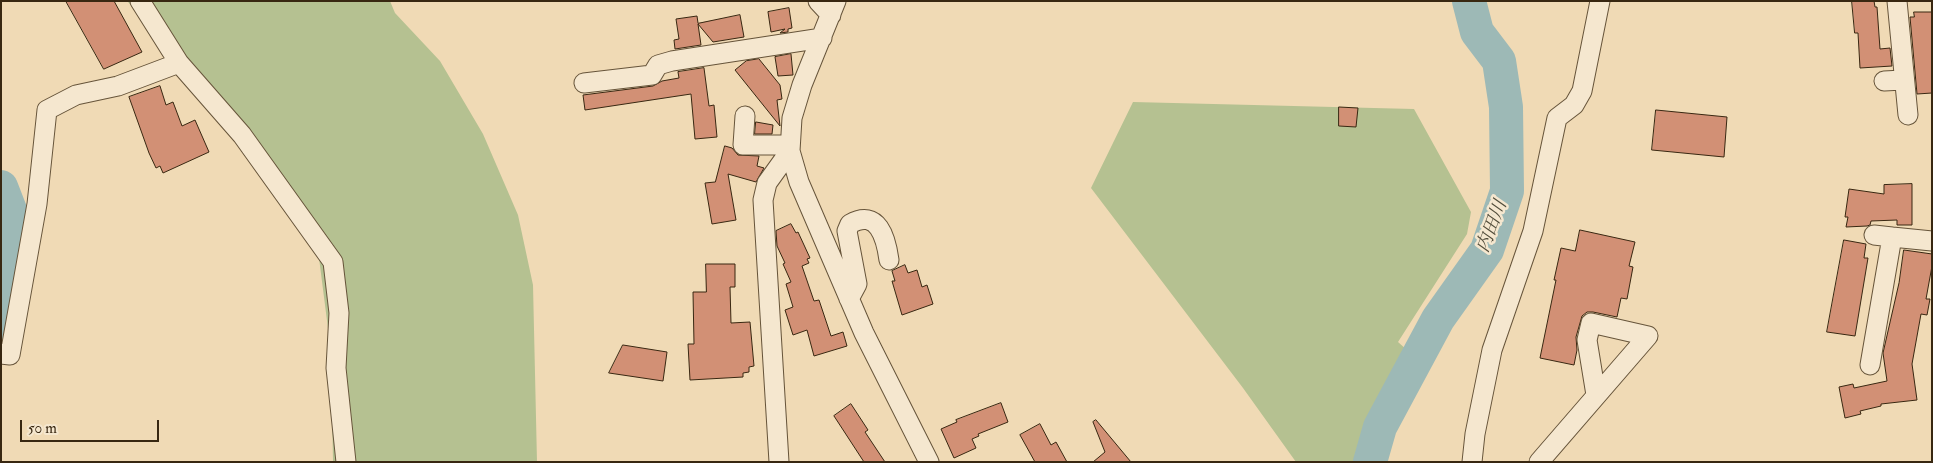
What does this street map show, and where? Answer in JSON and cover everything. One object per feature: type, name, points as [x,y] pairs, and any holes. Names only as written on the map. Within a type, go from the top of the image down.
[{"type":"street","points":[[140,1],[179,63],[242,136],[333,262],[339,313],[336,368],[346,462]]},
{"type":"street","points":[[1472,462],[1475,434],[1492,350],[1534,231],[1557,118],[1574,105],[1582,91],[1600,1]]},
{"type":"street","points":[[1897,1],[1903,80],[1908,115]]},
{"type":"street","points":[[828,6],[822,38],[802,85],[792,118],[790,148],[798,182],[864,333],[929,462]]},
{"type":"street","points":[[584,83],[652,75],[658,65],[672,61],[822,38]]},
{"type":"street","points":[[6,354],[37,204],[48,110],[76,95],[118,86],[179,63]]},
{"type":"street","points":[[1884,80],[1903,80]]},
{"type":"street","points":[[745,116],[744,145],[790,148]]},
{"type":"street","points":[[780,462],[763,200],[767,183],[790,148]]},
{"type":"street","points":[[850,299],[857,284],[847,231],[850,224],[856,220],[866,219],[875,223],[883,234],[889,260]]},
{"type":"street","points":[[1870,365],[1883,236],[1932,241]]},
{"type":"street","points":[[1539,462],[1596,395]]},
{"type":"green space","points":[[127,1],[390,1],[395,13],[440,61],[483,134],[518,215],[533,285],[537,462],[333,462],[331,352],[319,258],[168,44]]},
{"type":"green space","points":[[1133,102],[1414,109],[1471,212],[1467,234],[1398,342],[1407,350],[1356,462],[1296,462],[1243,388],[1091,188]]},
{"type":"building","points":[[66,1],[114,1],[142,52],[104,69]]},
{"type":"building","points":[[1852,1],[1874,1],[1875,7],[1877,7],[1880,49],[1890,48],[1892,66],[1860,68],[1858,33],[1855,33]]},
{"type":"building","points":[[789,8],[792,28],[788,29],[788,32],[780,33],[785,29],[771,32],[768,12]]},
{"type":"building","points":[[1914,12],[1932,12],[1932,93],[1917,94],[1910,17],[1914,17]]},
{"type":"building","points":[[740,15],[744,37],[713,42],[698,24],[701,45],[675,49],[674,40],[679,39],[676,19],[697,16],[698,23]]},
{"type":"building","points":[[791,54],[793,75],[778,76],[775,57]]},
{"type":"building","points":[[759,59],[780,85],[782,99],[777,100],[780,126],[735,70],[746,61]]},
{"type":"building","points":[[704,68],[709,106],[714,105],[717,137],[695,139],[691,94],[585,110],[583,95],[653,86],[662,81],[679,78],[678,72]]},
{"type":"building","points":[[160,86],[166,105],[173,102],[182,126],[195,120],[209,152],[163,173],[160,166],[156,168],[149,153],[129,97]]},
{"type":"building","points":[[1339,107],[1358,108],[1356,127],[1339,126]]},
{"type":"building","points":[[1656,110],[1727,117],[1724,157],[1652,150]]},
{"type":"building","points":[[756,122],[773,125],[772,134],[755,134]]},
{"type":"building","points":[[725,146],[732,148],[738,155],[759,156],[757,166],[764,168],[756,182],[728,174],[736,220],[712,224],[705,183],[715,182]]},
{"type":"building","points":[[1912,184],[1912,225],[1897,225],[1897,220],[1871,221],[1870,225],[1867,226],[1846,227],[1848,217],[1845,217],[1849,189],[1884,194],[1884,185]]},
{"type":"building","points":[[791,224],[796,233],[798,232],[810,258],[807,259],[809,263],[802,266],[814,301],[819,300],[831,336],[843,332],[847,346],[814,356],[807,330],[793,335],[785,310],[793,307],[786,284],[791,282],[777,246],[776,231]]},
{"type":"building","points":[[1580,230],[1635,242],[1629,266],[1633,267],[1627,299],[1621,298],[1617,317],[1593,312],[1587,312],[1582,316],[1576,337],[1577,350],[1574,365],[1540,358],[1561,248],[1575,251]]},
{"type":"building","points":[[1844,240],[1866,244],[1864,258],[1868,258],[1855,336],[1827,332]]},
{"type":"building","points":[[1904,250],[1932,254],[1932,266],[1926,299],[1930,299],[1927,315],[1921,314],[1912,364],[1917,400],[1881,404],[1881,406],[1860,411],[1861,414],[1845,418],[1839,387],[1853,384],[1854,388],[1887,381],[1883,353],[1899,283]]},
{"type":"building","points":[[706,264],[735,264],[735,287],[730,287],[731,323],[750,322],[754,366],[749,367],[749,372],[743,373],[743,377],[690,380],[688,344],[694,344],[693,292],[706,292]]},
{"type":"building","points":[[905,265],[908,273],[917,270],[922,287],[927,285],[933,304],[902,315],[892,281],[895,281],[892,271]]},
{"type":"building","points":[[623,345],[667,352],[663,381],[609,373]]},
{"type":"building","points":[[1001,403],[1008,422],[978,434],[979,436],[972,439],[976,448],[954,458],[941,429],[957,422],[956,420]]},
{"type":"building","points":[[851,404],[868,430],[865,432],[885,462],[864,462],[834,416]]},
{"type":"building","points":[[1096,420],[1131,462],[1093,462],[1105,452],[1093,422]]},
{"type":"building","points":[[1040,424],[1051,445],[1056,442],[1067,462],[1035,462],[1020,435]]},
{"type":"waterway","name":"内田川","points":[[1370,462],[1380,427],[1438,319],[1487,250],[1507,191],[1506,107],[1499,61],[1477,32],[1469,1]]},
{"type":"waterway","points":[[1,187],[13,218],[15,253],[1,322]]}]
